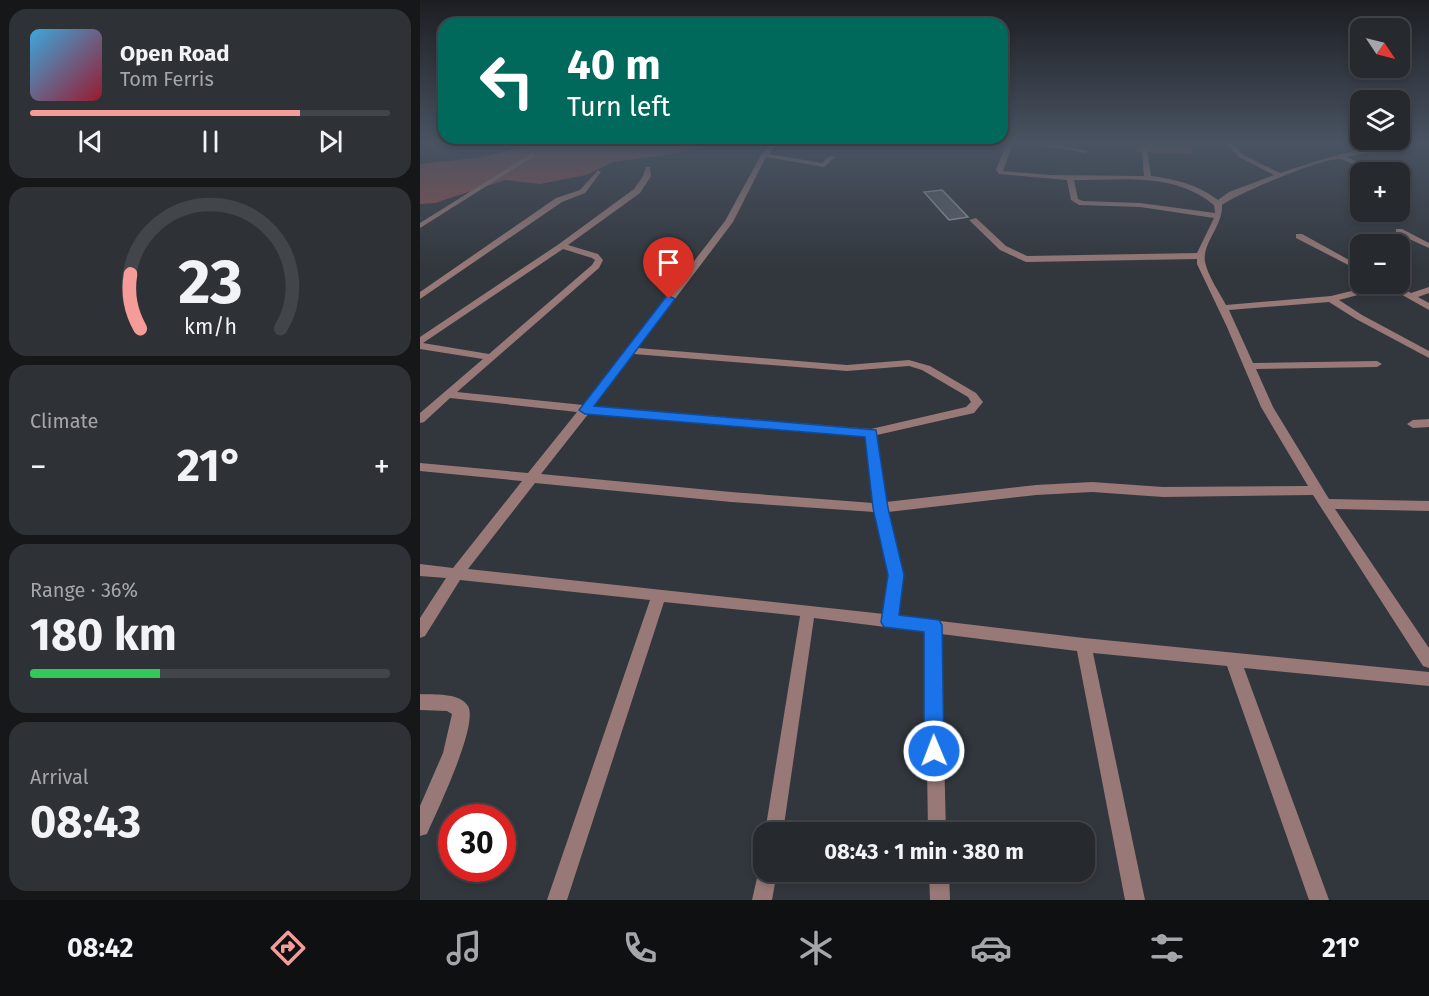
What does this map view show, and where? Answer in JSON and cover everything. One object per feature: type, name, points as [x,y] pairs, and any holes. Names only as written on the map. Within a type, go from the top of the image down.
[{"type":"street","points":[[420,226],[485,185]]},
{"type":"street","points":[[420,296],[559,200],[579,195],[590,185]]},
{"type":"street","points":[[420,341],[562,246],[637,191],[641,185]]},
{"type":"street","points":[[420,632],[458,573],[729,222],[748,185]]},
{"type":"street","points":[[1072,185],[1075,200],[1082,203],[1218,210]]},
{"type":"street","points":[[1178,185],[1199,190],[1218,210]]},
{"type":"street","points":[[1255,185],[1232,194],[1218,210],[1199,256],[1201,264],[1267,407],[1325,504],[1429,661]]},
{"type":"street","points":[[973,220],[1003,248],[1026,259],[1199,256]]},
{"type":"street","points":[[1400,231],[1429,246]]},
{"type":"street","points":[[1299,236],[1350,264]]},
{"type":"street","points":[[420,419],[596,266],[599,260],[595,256],[562,246]]},
{"type":"street","points":[[1410,296],[1429,290]]},
{"type":"street","points":[[1223,308],[1331,299],[1350,294]]},
{"type":"street","points":[[1406,294],[1429,307]]},
{"type":"street","points":[[1331,299],[1429,355]]},
{"type":"street","points":[[420,346],[490,357]]},
{"type":"street","points":[[450,395],[585,410],[871,433],[970,410],[977,402],[972,395],[926,368],[909,363],[848,368],[631,351]]},
{"type":"street","points":[[1248,366],[1377,364]]},
{"type":"street","points":[[1413,424],[1429,423]]},
{"type":"street","points":[[871,433],[880,508],[896,575],[890,622]]},
{"type":"street","points":[[420,467],[730,497],[880,508],[1036,490],[1092,488],[1163,492],[1317,490]]},
{"type":"street","points":[[1325,504],[1429,506]]},
{"type":"street","points":[[420,570],[933,625],[1084,645],[1429,679]]},
{"type":"street","points":[[557,900],[658,597]]},
{"type":"street","points":[[776,822],[808,611]]},
{"type":"street","points":[[933,625],[937,822]]},
{"type":"street","points":[[1084,645],[1136,900]]},
{"type":"street","points":[[1233,660],[1319,900]]},
{"type":"street","points":[[420,702],[449,703],[461,710],[462,720],[445,771],[420,827]]},
{"type":"street","points":[[762,900],[765,882]]},
{"type":"street","points":[[939,882],[940,900]]},
{"type":"shaded area","points":[[420,185],[490,185],[435,203],[420,204]]},
{"type":"building","points":[[942,190],[968,217],[949,220],[924,192]]},
{"type":"route","points":[[669,299],[585,410],[871,433],[880,508],[896,575],[890,622],[933,625],[934,751]]}]
